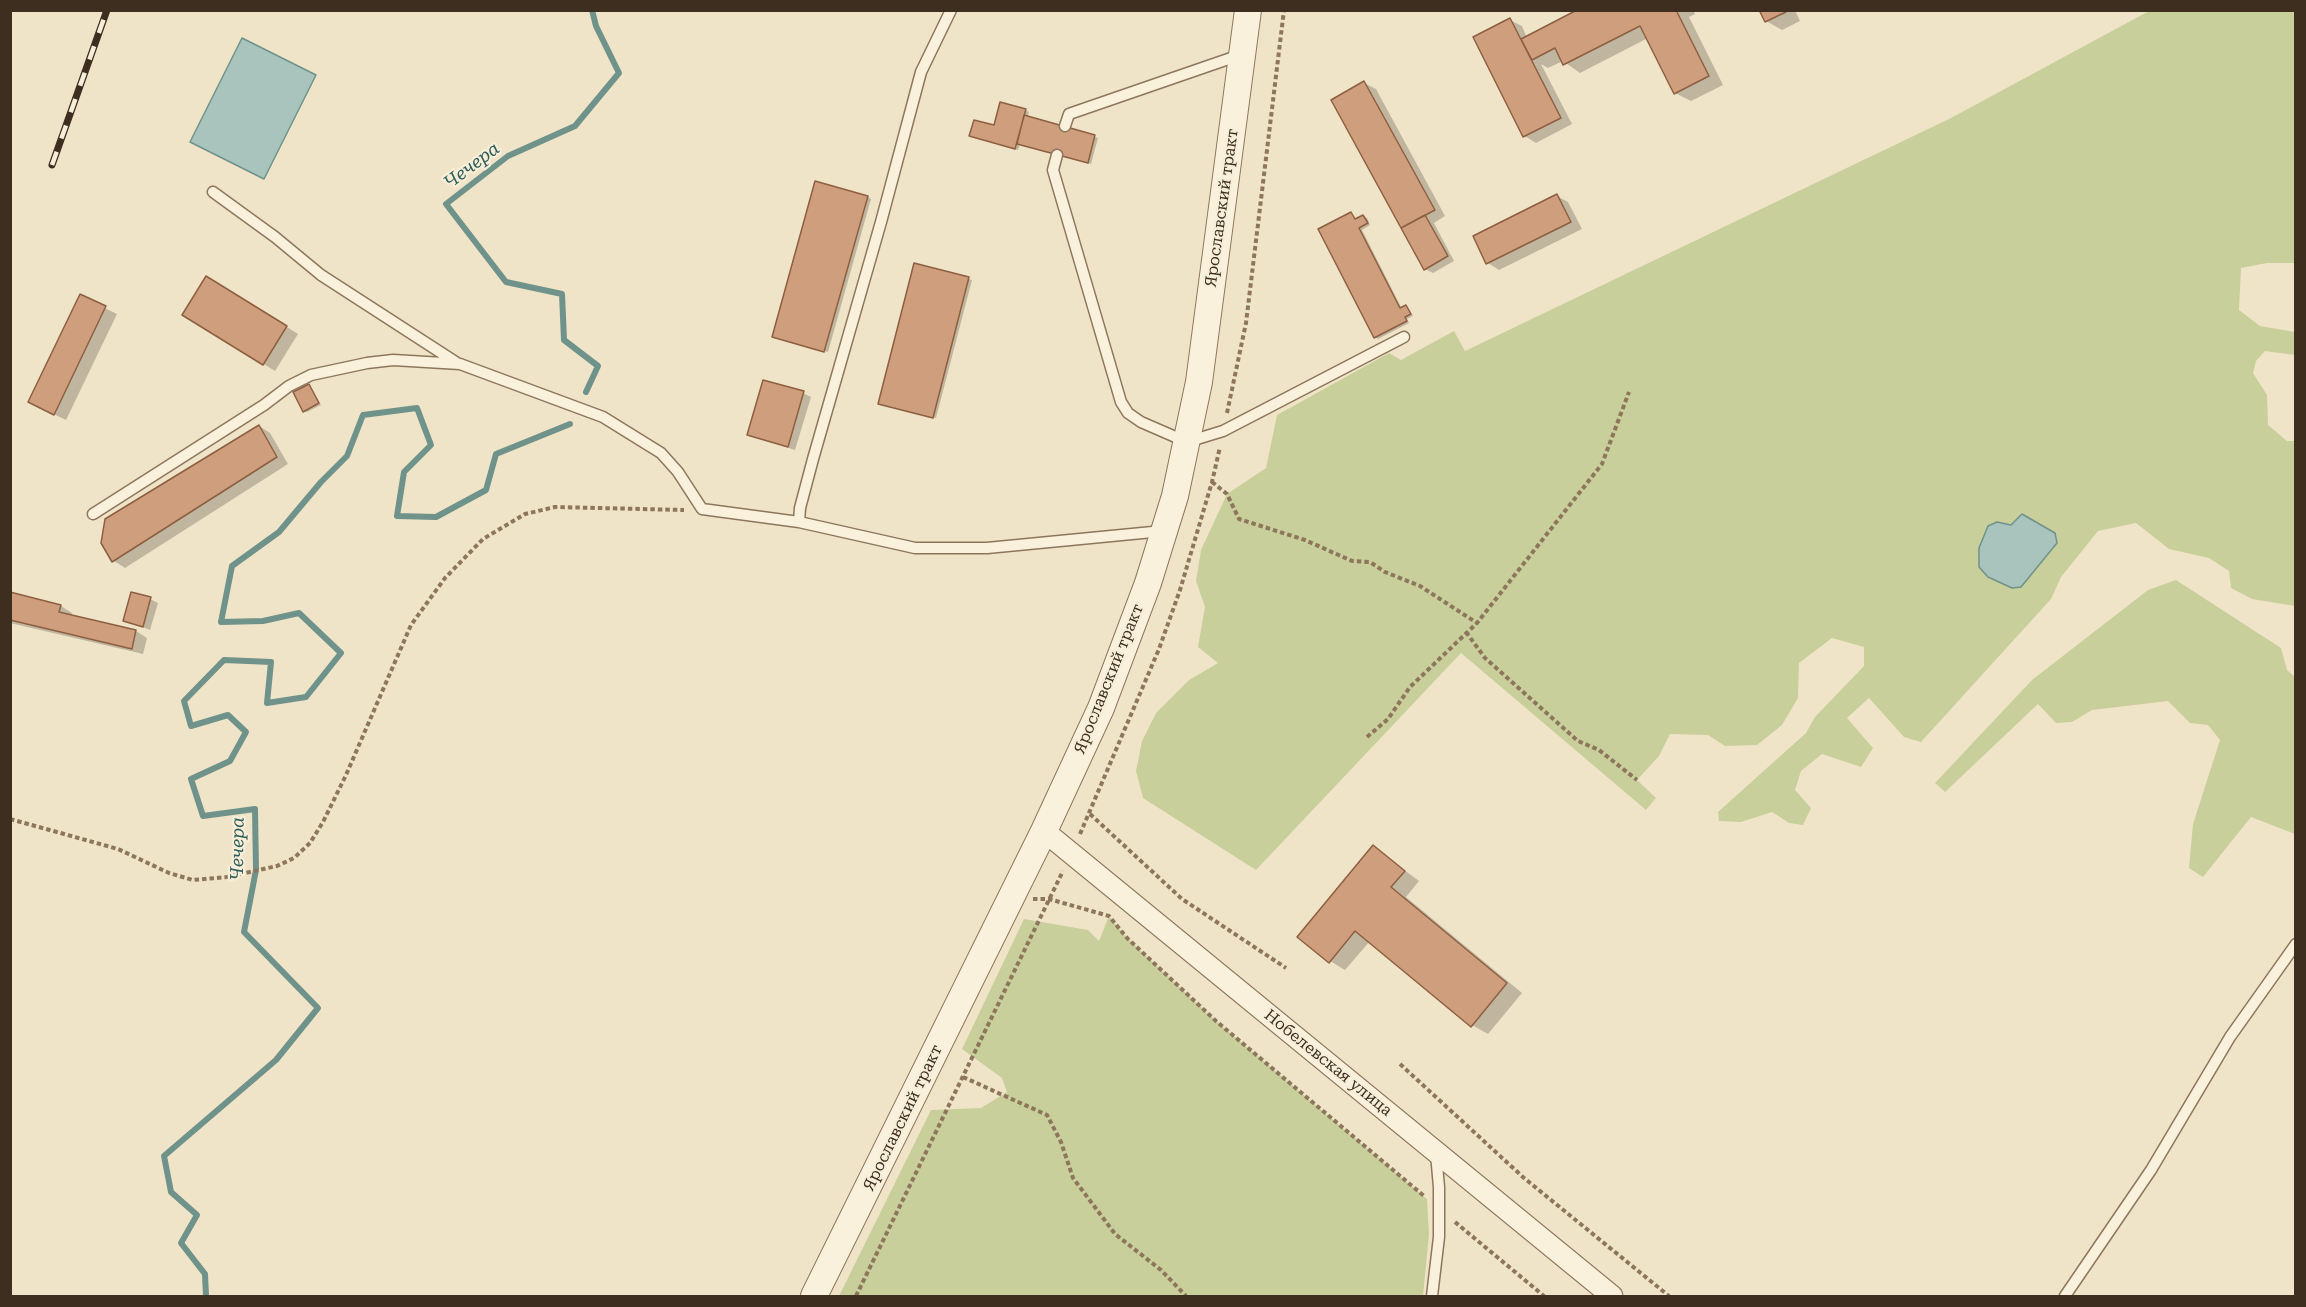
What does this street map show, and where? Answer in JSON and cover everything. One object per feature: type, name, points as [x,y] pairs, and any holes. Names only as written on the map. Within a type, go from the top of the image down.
[{"type":"street","name":"Ярославский тракт","points":[[814,1296],[1044,831],[1125,648],[1164,531],[1187,442],[1199,382],[1248,10]]},
{"type":"street","name":"Нобелевская улица","points":[[1044,831],[1612,1296]]},
{"type":"lane","points":[[799,522],[813,459],[921,72],[951,10]]},
{"type":"lane","points":[[1065,126],[1069,114],[1242,54]]},
{"type":"lane","points":[[1058,155],[1053,170],[1121,402],[1128,413],[1141,422],[1187,442],[1223,431],[1404,337]]},
{"type":"lane","points":[[213,192],[275,237],[321,275],[460,364],[603,417],[634,434],[661,453],[678,472],[702,509],[799,522],[915,548],[987,548],[1164,531]]},
{"type":"lane","points":[[93,514],[264,405],[289,386],[311,375],[393,360],[460,364]]},
{"type":"lane","points":[[2065,1296],[2151,1170],[2230,1036],[2295,944]]},
{"type":"lane","points":[[1432,1296],[1439,1209],[1436,1151]]},
{"type":"path","points":[[1367,737],[1388,719],[1410,687],[1477,623],[1602,464],[1629,392]]},
{"type":"path","points":[[1212,482],[1227,494],[1239,519],[1305,540],[1352,561],[1370,562],[1385,572],[1420,586],[1477,623]]},
{"type":"path","points":[[10,819],[118,849],[169,873],[193,880],[227,877],[277,866],[294,858],[310,843],[346,775],[411,625],[445,578],[483,539],[525,514],[555,507],[660,511],[702,509]]},
{"type":"path","points":[[1467,632],[1485,657],[1578,741],[1599,750],[1637,780]]},
{"type":"path","points":[[1090,814],[1182,899],[1286,968]]},
{"type":"path","points":[[1109,916],[1127,938],[1216,1021],[1544,1296]]},
{"type":"path","points":[[1400,1065],[1524,1179],[1669,1296]]},
{"type":"path","points":[[856,1296],[963,1077],[1047,1115],[1061,1142],[1073,1178],[1115,1234],[1161,1270],[1186,1296]]},
{"type":"green space","points":[[2149,11],[2295,11],[2295,263],[2267,263],[2241,268],[2239,310],[2260,326],[2295,332],[2295,355],[2265,351],[2256,361],[2253,373],[2267,395],[2268,425],[2287,441],[2295,441],[2295,606],[2252,599],[2231,588],[2229,571],[2209,558],[2169,549],[2136,523],[2098,531],[2061,577],[2051,599],[1921,742],[1904,737],[1869,698],[1847,718],[1873,748],[1861,767],[1822,754],[1801,771],[1795,790],[1811,808],[1803,825],[1789,823],[1772,812],[1741,822],[1719,821],[1718,812],[1806,733],[1815,717],[1864,666],[1864,647],[1832,638],[1799,663],[1798,698],[1782,725],[1757,745],[1725,746],[1708,735],[1670,734],[1659,756],[1637,780],[1656,798],[1646,810],[1461,653],[1256,870],[1143,798],[1136,771],[1142,741],[1156,713],[1189,680],[1218,663],[1198,647],[1205,607],[1196,581],[1201,550],[1227,494],[1266,468],[1277,415],[1389,353],[1401,360],[1454,331],[1465,351],[1951,118]]},
{"type":"green space","points":[[2176,580],[2281,648],[2287,670],[2295,677],[2295,834],[2251,817],[2203,877],[2189,868],[2193,824],[2220,740],[2208,725],[2190,723],[2168,701],[2092,710],[2072,722],[2056,723],[2038,704],[1945,792],[1935,783],[2032,680],[2148,590]]},
{"type":"green space","points":[[1109,916],[1127,938],[1216,1021],[1427,1199],[1429,1235],[1423,1296],[839,1296],[931,1110],[981,1108],[1007,1092],[1002,1078],[962,1049],[1024,919],[1088,930],[1099,941]]},
{"type":"water","points":[[242,38],[316,75],[264,179],[190,142]]},
{"type":"water","points":[[2022,514],[2055,533],[2057,543],[2021,587],[2012,588],[1988,577],[1979,567],[1979,548],[1988,526],[1997,522],[2011,525]]},
{"type":"building","points":[[1577,10],[1676,10],[1709,76],[1674,94],[1640,26],[1563,65],[1555,48],[1532,60],[1521,39]]},
{"type":"building","points":[[1759,10],[1785,10],[1786,12],[1765,22]]},
{"type":"building","points":[[1510,18],[1561,118],[1523,137],[1473,37]]},
{"type":"building","points":[[1364,81],[1435,210],[1401,228],[1331,100]]},
{"type":"building","points":[[1000,102],[1026,109],[1015,149],[969,136],[974,120],[994,125]]},
{"type":"building","points":[[1024,115],[1095,135],[1088,163],[1017,144]]},
{"type":"building","points":[[815,181],[868,196],[824,352],[772,337]]},
{"type":"building","points":[[1557,194],[1571,222],[1486,264],[1473,236]]},
{"type":"building","points":[[1351,212],[1355,219],[1363,215],[1368,223],[1359,228],[1400,308],[1406,305],[1411,314],[1405,317],[1407,321],[1374,338],[1318,229]]},
{"type":"building","points":[[1425,215],[1448,256],[1424,270],[1401,228]]},
{"type":"building","points":[[914,263],[969,277],[933,418],[878,404]]},
{"type":"building","points":[[206,276],[287,326],[263,365],[182,315]]},
{"type":"building","points":[[80,294],[106,306],[54,415],[28,402]]},
{"type":"building","points":[[763,380],[804,391],[788,447],[747,435]]},
{"type":"building","points":[[309,384],[319,403],[303,412],[293,392]]},
{"type":"building","points":[[259,425],[277,457],[112,562],[101,543],[105,519]]},
{"type":"building","points":[[10,592],[61,605],[59,612],[136,630],[132,649],[10,620]]},
{"type":"building","points":[[131,592],[151,597],[143,627],[123,621]]},
{"type":"building","points":[[1373,845],[1405,871],[1391,887],[1507,983],[1471,1027],[1355,931],[1329,963],[1297,937]]},
{"type":"waterway","name":"Чечера","points":[[586,392],[598,366],[564,340],[562,294],[506,282],[446,204],[508,156],[575,126],[619,73],[596,26],[592,10]]},
{"type":"waterway","name":"Чечера","points":[[206,1296],[205,1274],[181,1243],[197,1215],[171,1192],[164,1156],[276,1060],[318,1008],[244,932],[256,870],[255,809],[203,816],[191,779],[230,761],[246,732],[228,715],[191,726],[184,701],[224,660],[271,662],[267,703],[306,697],[341,653],[299,613],[263,621],[221,622],[232,566],[279,532],[321,482],[347,456],[363,415],[417,408],[431,445],[404,472],[397,516],[436,517],[486,490],[496,454],[570,424]]},
{"type":"railway","points":[[52,165],[107,10]]}]
